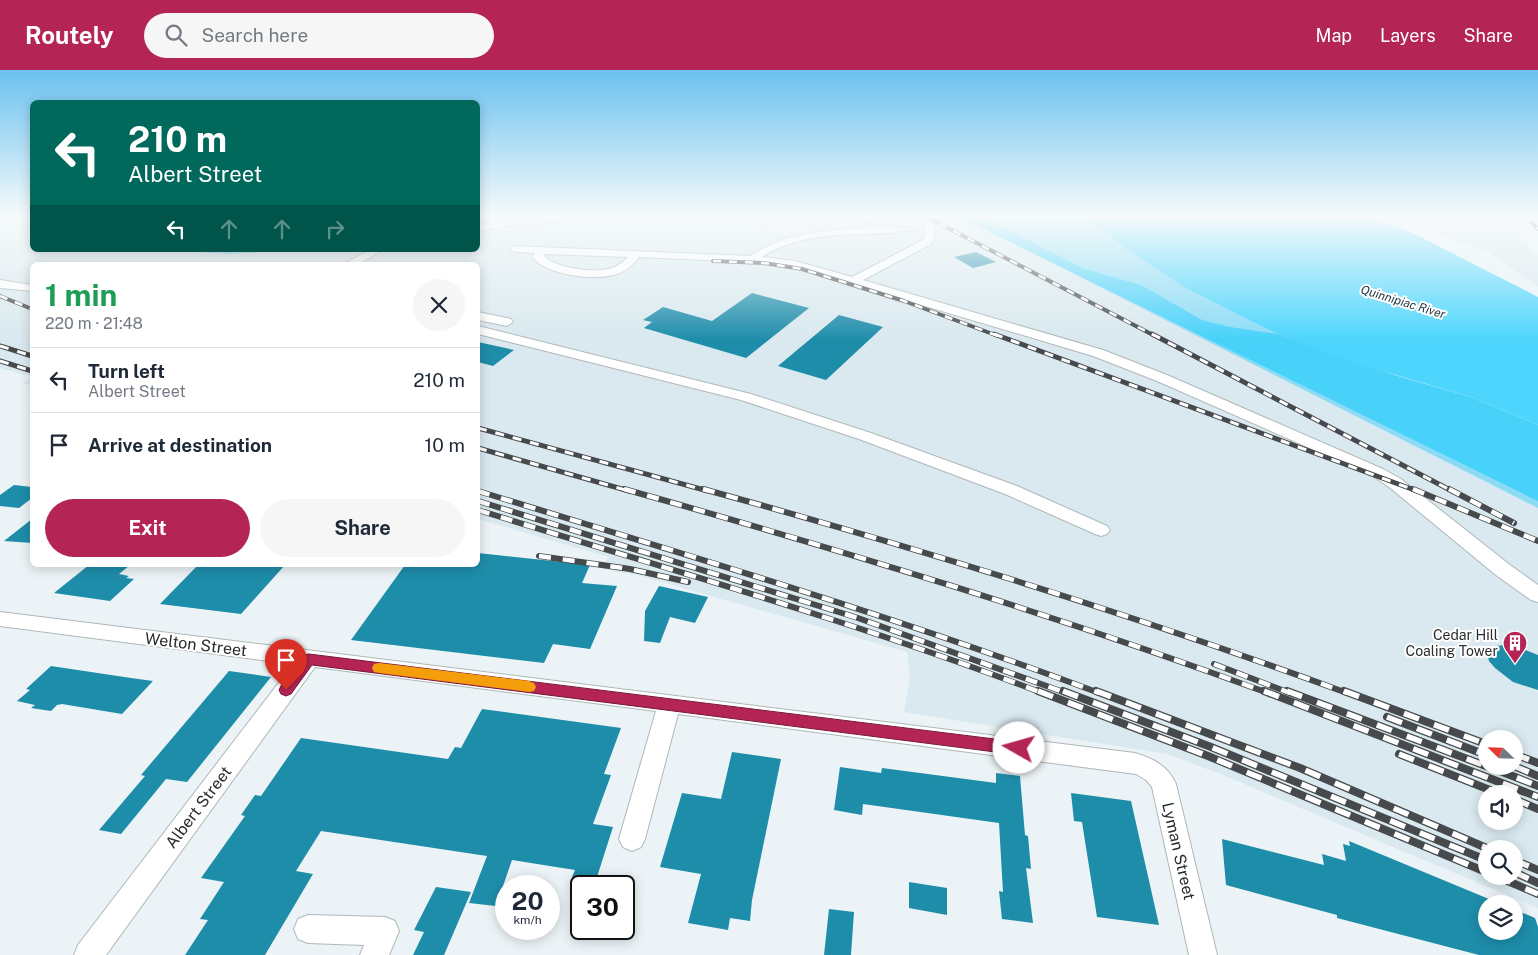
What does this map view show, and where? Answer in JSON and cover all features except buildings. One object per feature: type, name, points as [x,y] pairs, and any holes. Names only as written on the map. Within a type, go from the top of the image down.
[{"type":"street","points":[[538,257],[543,263],[602,274],[622,267],[632,257]]},
{"type":"street","points":[[719,257],[795,264],[1098,353],[1162,378],[1358,463],[1395,483],[1538,596]]},
{"type":"street","points":[[853,281],[898,257]]},
{"type":"street","points":[[0,284],[30,288]]},
{"type":"street","points":[[480,316],[507,322]]},
{"type":"street","points":[[480,330],[746,397],[865,436],[1011,490],[1101,530]]},
{"type":"street","name":"Welton Street","points":[[0,620],[1135,763]]},
{"type":"street","name":"Albert Street","points":[[88,955],[309,659]]},
{"type":"street","points":[[632,840],[669,704]]},
{"type":"street","name":"Lyman Street","points":[[1135,763],[1147,766],[1158,773],[1164,784],[1203,955]]},
{"type":"street","points":[[308,929],[385,931],[374,955]]},
{"type":"shaded area","points":[[0,257],[1043,257],[1538,508],[1538,908],[1523,902],[1523,895],[1507,895],[1483,885],[1523,885],[1523,840],[1478,840],[1478,883],[1218,773],[1167,754],[904,712],[910,677],[907,652],[641,576],[603,569],[608,557],[480,520],[480,262],[30,262],[30,376],[0,368]]},
{"type":"shaded area","points":[[1041,257],[1138,257],[1187,289],[1277,334],[1538,425],[1538,508]]},
{"type":"shaded area","points":[[1041,257],[1061,257],[1082,268],[1141,285],[1202,320],[1230,327],[1277,334],[1394,375],[1471,397],[1538,425],[1538,501]]},
{"type":"shaded area","points":[[1496,257],[1538,257],[1538,287]]},
{"type":"shaded area","points":[[30,378],[30,385],[23,383]]},
{"type":"water","name":"Quinnipiac River","points":[[1138,257],[1460,257],[1538,297],[1538,425],[1471,397],[1358,364],[1277,334],[1187,289]]},
{"type":"railway","points":[[1004,257],[1155,336]]},
{"type":"railway","points":[[713,261],[764,263],[802,269],[904,301],[998,336]]},
{"type":"railway","points":[[0,296],[30,308]]},
{"type":"railway","points":[[994,334],[1417,491]]},
{"type":"railway","points":[[1152,334],[1452,491]]},
{"type":"railway","points":[[0,346],[30,355]]},
{"type":"railway","points":[[0,361],[30,370]]},
{"type":"railway","points":[[480,429],[708,491]]},
{"type":"railway","points":[[480,449],[629,491]]},
{"type":"railway","points":[[624,489],[1028,610],[1268,693]]},
{"type":"railway","points":[[703,489],[866,535],[1027,584],[1188,637],[1347,693]]},
{"type":"railway","points":[[1413,489],[1538,541]]},
{"type":"railway","points":[[1449,489],[1514,523]]},
{"type":"railway","points":[[480,492],[868,612],[1099,693]]},
{"type":"railway","points":[[480,502],[858,618],[1066,693]]},
{"type":"railway","points":[[480,511],[832,619],[1042,693]]},
{"type":"railway","points":[[539,556],[630,569],[688,582]]},
{"type":"railway","points":[[1214,664],[1290,693]]},
{"type":"railway","points":[[1038,691],[1208,756],[1478,869]]},
{"type":"railway","points":[[1063,691],[1211,747],[1478,857]]},
{"type":"railway","points":[[1096,691],[1300,768],[1478,844]]},
{"type":"railway","points":[[1264,691],[1538,797]]},
{"type":"railway","points":[[1287,691],[1478,763]]},
{"type":"railway","points":[[1344,691],[1478,741]]},
{"type":"railway","points":[[1387,717],[1478,752]]},
{"type":"railway","points":[[1399,754],[1478,785]]},
{"type":"railway","points":[[1523,757],[1538,763]]},
{"type":"railway","points":[[1523,770],[1538,776]]},
{"type":"railway","points":[[1510,775],[1538,786]]},
{"type":"railway","points":[[1523,803],[1538,809]]},
{"type":"railway","points":[[1523,864],[1538,870]]},
{"type":"railway","points":[[1523,876],[1538,883]]},
{"type":"railway","points":[[1517,885],[1538,894]]},
{"type":"slow traffic","points":[[379,668],[529,687]]},
{"type":"place","name":"Cedar Hill Coaling Tower","points":[[1515,664]]},
{"type":"route","points":[[286,690],[309,659],[1019,748]]}]
